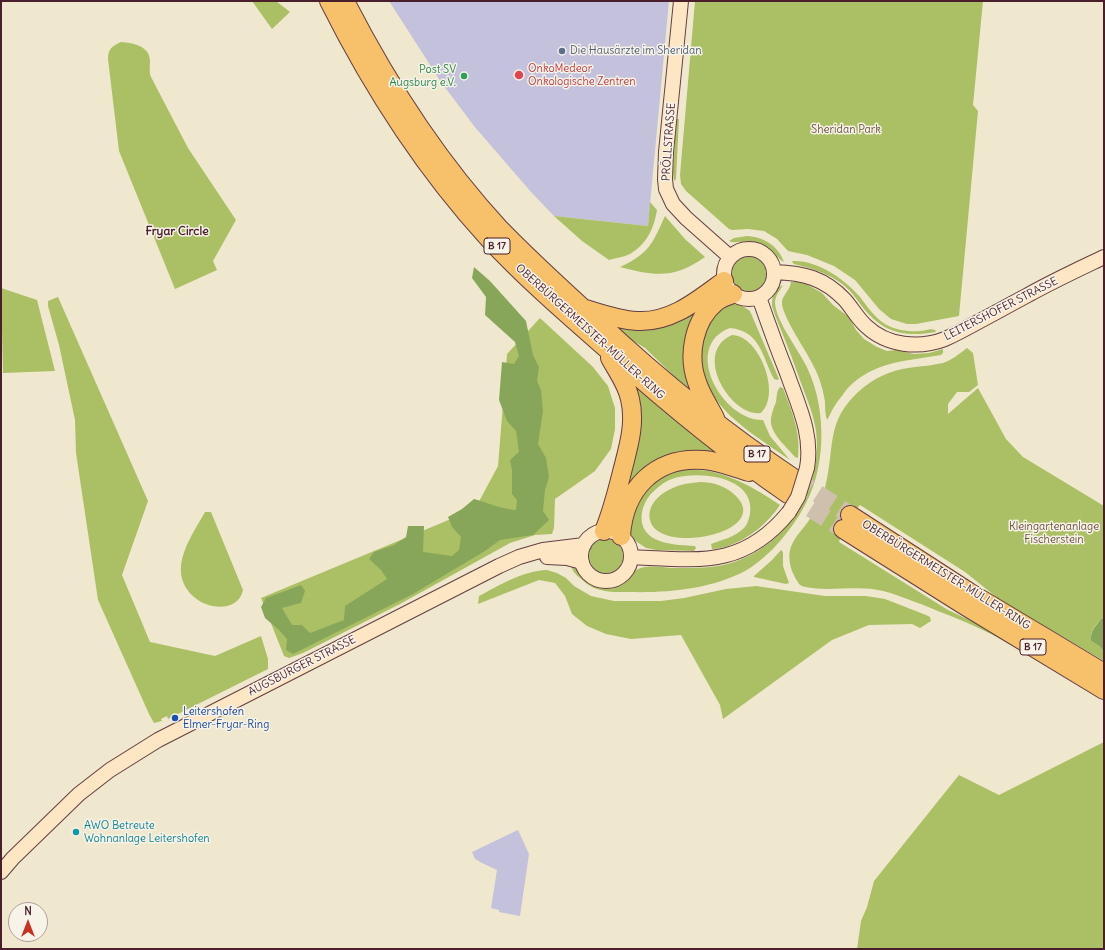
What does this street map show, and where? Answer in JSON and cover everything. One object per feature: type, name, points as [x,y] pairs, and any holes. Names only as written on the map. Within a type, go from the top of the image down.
[{"type":"highway","name":"OBERBÜRGERMEISTER-MÜLLER-RING","points":[[329,1],[387,106],[422,157],[442,183],[504,254],[604,346],[712,439],[761,476],[795,488]]},
{"type":"highway","name":"OBERBÜRGERMEISTER-MÜLLER-RING","points":[[345,1],[388,81],[426,137],[450,170],[500,229],[582,308],[669,386],[795,488]]},
{"type":"highway","points":[[582,308],[620,319],[650,321],[664,318],[729,287]]},
{"type":"highway","points":[[721,427],[701,393],[696,380],[692,350],[698,328],[708,310],[718,301],[729,287]]},
{"type":"highway","points":[[604,346],[630,397],[633,417],[631,433],[617,491],[604,531]]},
{"type":"highway","points":[[621,536],[624,513],[632,495],[646,479],[662,467],[683,461],[706,460],[761,476]]},
{"type":"highway","name":"OBERBÜRGERMEISTER-MÜLLER-RING","points":[[1104,673],[970,592],[847,522],[962,604],[1104,690]]},
{"type":"street","name":"PRÖLLSTRASSE","points":[[681,1],[666,152],[664,178],[666,189],[673,204],[686,218],[730,256]]},
{"type":"street","points":[[751,248],[767,256],[771,261],[774,272],[774,278],[767,292],[758,298],[744,299],[729,287],[724,268],[730,256],[739,250],[751,248]]},
{"type":"street","name":"LEITERSHOFER STRASSE","points":[[774,272],[799,274],[824,282],[845,301],[866,326],[880,336],[892,341],[917,344],[932,342],[948,337],[1104,257]]},
{"type":"street","points":[[631,557],[691,560],[730,555],[754,544],[772,531],[795,488],[809,456],[808,436],[803,414],[758,298]]},
{"type":"street","points":[[604,531],[615,532],[621,536],[626,540],[630,547],[630,564],[623,574],[615,579],[599,580],[589,573],[582,562],[584,545],[593,535],[604,531]]},
{"type":"street","points":[[519,557],[543,550],[584,545]]},
{"type":"street","points":[[519,557],[567,558],[582,562]]},
{"type":"street","name":"AUGSBURGER STRASSE","points":[[1,872],[13,858],[79,794],[110,770],[177,730],[519,557]]},
{"type":"shaded area","points":[[389,1],[669,1],[648,226],[554,216],[531,192],[474,126],[441,82]]},
{"type":"shaded area","points":[[518,830],[529,854],[520,916],[499,912],[499,910],[491,908],[497,870],[475,859],[472,852]]},
{"type":"green space","points":[[252,1],[276,1],[290,12],[272,29]]},
{"type":"green space","name":"Sheridan Park","points":[[695,1],[983,1],[973,105],[978,111],[959,316],[916,324],[907,324],[891,319],[879,309],[855,280],[834,266],[807,255],[788,251],[777,239],[764,231],[729,229],[686,191],[681,184],[680,175]]},
{"type":"green space","points":[[121,42],[135,44],[147,52],[150,61],[151,77],[188,148],[236,220],[213,261],[217,270],[175,289],[119,151],[108,59],[111,48]]},
{"type":"green space","points":[[676,119],[679,119],[676,179],[674,181],[673,171]]},
{"type":"green space","points":[[650,202],[657,210],[649,235],[636,250],[630,254],[609,260],[582,241],[554,216],[648,226]]},
{"type":"green space","points":[[665,216],[685,239],[705,257],[684,269],[664,274],[654,274],[620,267],[638,257],[649,247]]},
{"type":"green space","points":[[747,236],[759,238],[769,243],[778,251],[784,262],[767,247],[753,241],[729,241],[734,238]]},
{"type":"green space","points":[[746,257],[752,257],[756,258],[763,264],[766,274],[765,281],[759,288],[752,291],[746,291],[742,290],[735,284],[732,277],[732,271],[733,267],[739,260]]},
{"type":"green space","points":[[792,262],[821,267],[839,277],[854,290],[877,318],[889,326],[906,331],[922,331],[931,329],[935,330],[936,332],[906,334],[888,329],[872,317],[849,290],[837,280],[816,270],[794,264]]},
{"type":"green space","points":[[474,267],[490,281],[526,321],[533,355],[539,367],[537,381],[541,390],[543,411],[538,444],[546,458],[549,477],[545,490],[543,511],[549,520],[533,535],[500,540],[485,551],[413,594],[293,654],[286,650],[287,639],[265,618],[261,607],[266,598],[301,585],[305,591],[301,603],[282,608],[292,625],[302,625],[310,633],[344,620],[345,606],[387,579],[381,570],[369,559],[374,552],[394,545],[406,537],[408,526],[424,526],[423,552],[452,556],[459,550],[461,537],[452,527],[448,517],[462,509],[474,499],[516,510],[517,500],[512,494],[512,470],[510,460],[519,452],[516,431],[507,421],[499,400],[502,362],[514,364],[519,356],[515,342],[485,315],[486,297],[472,278]]},
{"type":"green space","points":[[791,282],[799,282],[808,285],[822,293],[833,305],[849,317],[856,330],[864,339],[877,347],[887,351],[896,350],[914,354],[929,353],[943,349],[943,353],[941,355],[891,364],[868,373],[847,389],[832,410],[827,420],[825,413],[825,402],[818,375],[785,315],[782,301]]},
{"type":"green space","points":[[783,285],[776,298],[776,310],[782,325],[811,376],[820,412],[821,431],[821,450],[813,487],[795,522],[772,550],[763,558],[745,571],[718,582],[689,589],[659,592],[605,591],[588,585],[575,573],[571,563],[593,583],[602,586],[611,586],[620,583],[637,570],[645,567],[695,568],[726,564],[753,554],[771,542],[786,528],[798,511],[807,493],[814,473],[817,452],[816,431],[809,406],[772,306],[774,293]]},
{"type":"green space","points":[[1,288],[37,300],[55,371],[3,373]]},
{"type":"green space","points":[[58,297],[148,501],[122,575],[150,642],[215,656],[261,636],[268,659],[268,669],[168,719],[167,716],[161,719],[162,721],[154,723],[98,600],[76,453],[75,420],[59,345],[48,306],[48,301]]},
{"type":"green space","points":[[710,301],[694,392],[675,377],[645,348],[630,339],[614,324]]},
{"type":"green space","points":[[738,303],[750,311],[779,379],[774,379],[759,346],[754,340],[748,334],[740,330],[730,328],[716,337],[709,350],[708,365],[713,381],[722,396],[734,409],[748,417],[763,420],[770,436],[790,460],[744,428],[730,415],[717,401],[708,386],[702,369],[702,350],[708,325],[724,305]]},
{"type":"green space","points":[[540,318],[593,367],[608,386],[615,408],[615,429],[611,449],[595,471],[555,499],[554,528],[552,534],[535,535],[510,543],[400,604],[303,653],[289,658],[284,656],[261,598],[475,509],[498,466],[507,354]]},
{"type":"green space","points":[[732,335],[742,338],[751,345],[759,355],[764,367],[768,380],[769,393],[767,404],[761,413],[750,412],[738,405],[728,395],[720,383],[716,369],[715,355],[720,344]]},
{"type":"green space","name":"Kleingartenanlage Fischerstein","points":[[967,348],[973,353],[978,385],[969,392],[957,392],[948,404],[948,414],[978,388],[1006,439],[1023,457],[1104,506],[1104,619],[1101,619],[1094,627],[1091,641],[1104,651],[1104,661],[1000,600],[965,572],[860,505],[847,522],[839,542],[948,610],[980,625],[1065,677],[993,635],[921,604],[874,589],[821,589],[804,587],[799,584],[792,571],[790,562],[791,547],[818,506],[825,488],[837,422],[851,399],[864,387],[888,373],[901,369],[943,363],[952,359]]},
{"type":"green space","points":[[631,380],[722,457],[692,453],[616,513]]},
{"type":"green space","points":[[780,387],[783,388],[795,422],[799,449],[798,458],[795,457],[775,434],[771,424],[777,393]]},
{"type":"green space","points":[[682,467],[709,471],[740,481],[780,505],[764,524],[751,535],[728,546],[712,549],[711,544],[733,536],[746,525],[750,514],[749,501],[744,491],[735,484],[723,479],[709,476],[683,476],[672,479],[657,488],[646,501],[642,513],[643,525],[649,535],[655,539],[670,544],[695,546],[696,548],[694,551],[656,550],[646,548],[634,540],[630,533],[629,513],[653,479]]},
{"type":"green space","points":[[700,482],[719,485],[736,496],[743,509],[739,520],[727,529],[710,535],[690,538],[672,537],[658,531],[650,520],[650,513],[654,502],[658,497],[675,487]]},
{"type":"green space","points":[[205,512],[211,512],[243,590],[238,600],[230,605],[220,607],[208,605],[197,600],[188,591],[182,579],[181,565],[184,551]]},
{"type":"green space","points":[[603,539],[609,539],[613,540],[620,546],[623,556],[622,563],[616,570],[609,573],[603,573],[599,572],[592,566],[589,559],[589,553],[590,549],[596,542]]},
{"type":"green space","points":[[781,550],[783,552],[783,566],[789,583],[786,584],[754,577],[772,560]]},
{"type":"green space","points":[[547,570],[566,578],[574,586],[591,596],[614,601],[661,601],[684,598],[726,589],[756,586],[825,596],[866,596],[885,599],[926,615],[930,617],[931,621],[920,628],[912,624],[869,625],[832,640],[723,719],[720,705],[681,635],[631,639],[606,634],[587,626],[572,614],[565,596],[555,583],[539,580],[478,604],[479,596],[503,583],[529,573]]},
{"type":"green space","points":[[1101,619],[1104,619],[1104,651],[1091,641],[1092,632]]},
{"type":"green space","points":[[1104,742],[1104,949],[857,949],[861,921],[867,907],[874,881],[959,775],[999,795]]},
{"type":"tunnel","points":[[795,479],[850,515]]},
{"type":"tunnel","points":[[788,494],[843,529]]},
{"type":"place","name":"Die Hausärzte im Sheridan","points":[[562,51]]},
{"type":"place","name":"OnkoMedeor Onkologische Zentren","points":[[519,75]]},
{"type":"place","name":"Post SV Augsburg e.V.","points":[[464,76]]},
{"type":"place","name":"Leitershofen Elmer-Fryar-Ring","points":[[175,718]]},
{"type":"place","name":"AWO Betreute Wohnanlage Leitershofen","points":[[76,832]]},
{"type":"district","name":"Fryar Circle","points":[[177,232]]}]
